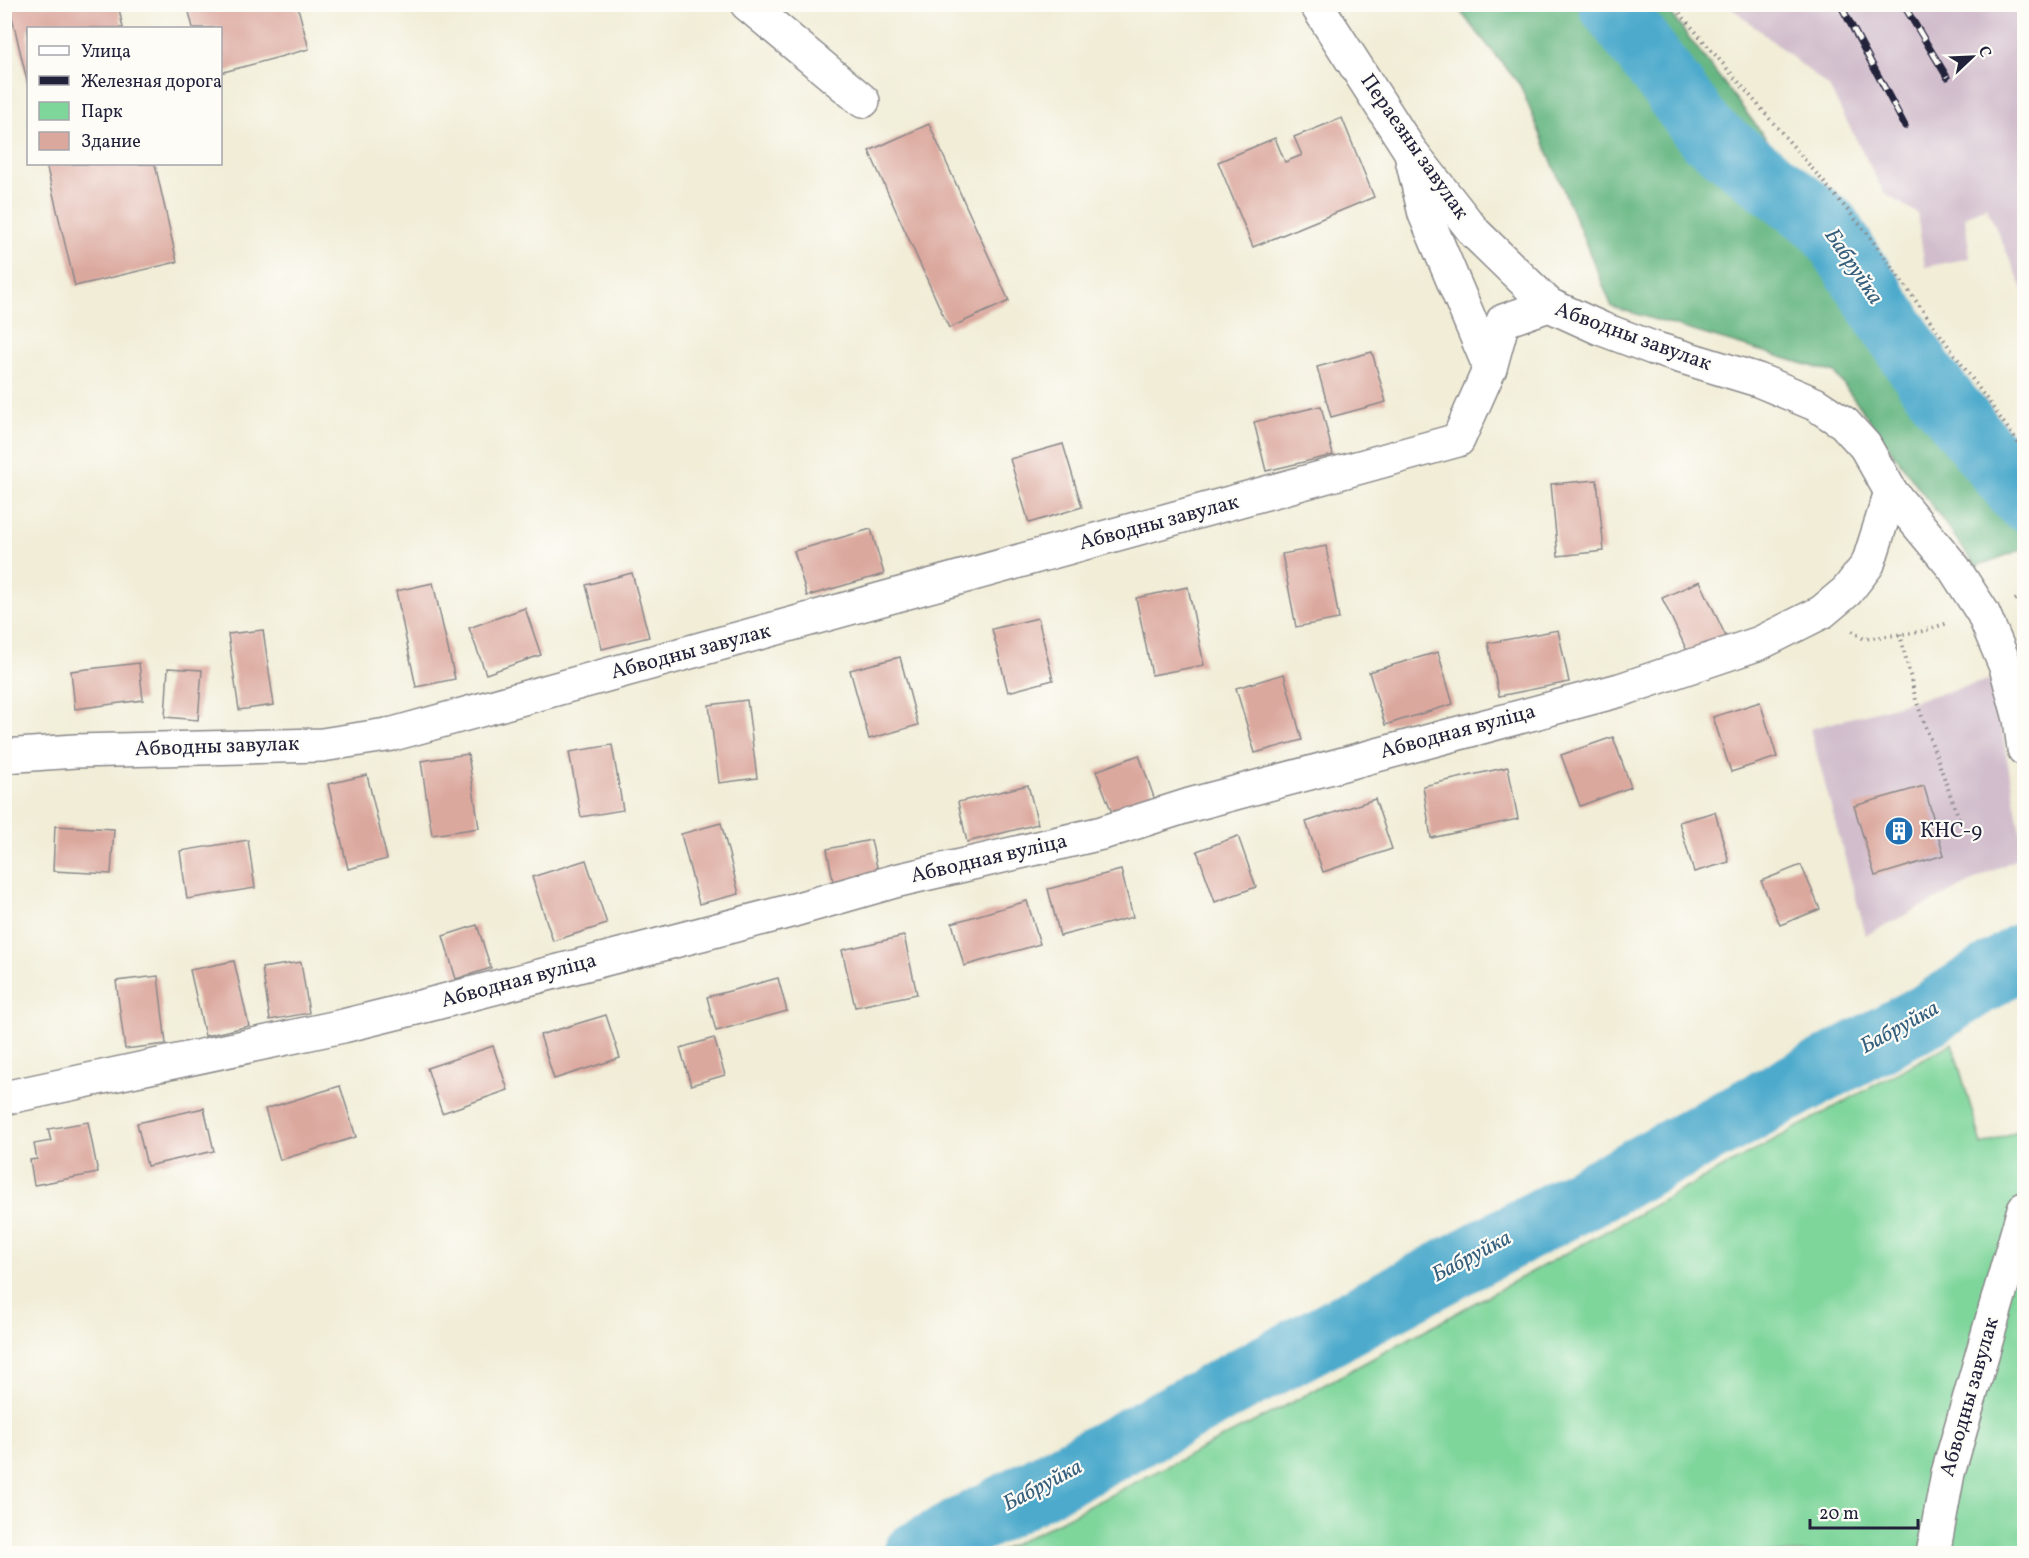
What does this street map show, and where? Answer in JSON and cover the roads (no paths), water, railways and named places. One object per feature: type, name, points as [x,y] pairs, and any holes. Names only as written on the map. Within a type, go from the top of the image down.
[{"type":"street","points":[[747,4],[863,101]]},
{"type":"street","name":"Пераезны завулак","points":[[1316,4],[1409,149],[1475,233],[1549,305]]},
{"type":"street","points":[[1409,149],[1425,214],[1490,368]]},
{"type":"street","name":"Абводны завулак","points":[[4,756],[75,751],[322,745],[393,734],[1458,440],[1490,368],[1503,321],[1549,305],[1622,337],[1758,380],[1815,404],[1844,423],[1865,446],[1891,492],[1954,568],[1983,613],[2006,667],[2020,718],[2025,750]]},
{"type":"street","name":"Абводная вуліца","points":[[4,1098],[343,1026],[428,1005],[794,910],[895,881],[1102,833],[1212,799],[1620,690],[1760,643],[1822,612],[1847,591],[1868,564],[1891,492]]},
{"type":"street","name":"Абводны завулак","points":[[1933,1554],[1948,1473],[2025,1209]]},
{"type":"waterway","name":"Бабруйка","points":[[1610,4],[1706,133],[1828,226],[1929,382],[2024,499]]},
{"type":"waterway","name":"Бабруйка","points":[[915,1554],[1931,1013],[2024,954]]},
{"type":"railway","points":[[1840,4],[1905,126]]},
{"type":"railway","points":[[1903,4],[1947,77]]},
{"type":"place","name":"КНС-9","points":[[1899,831]]}]
